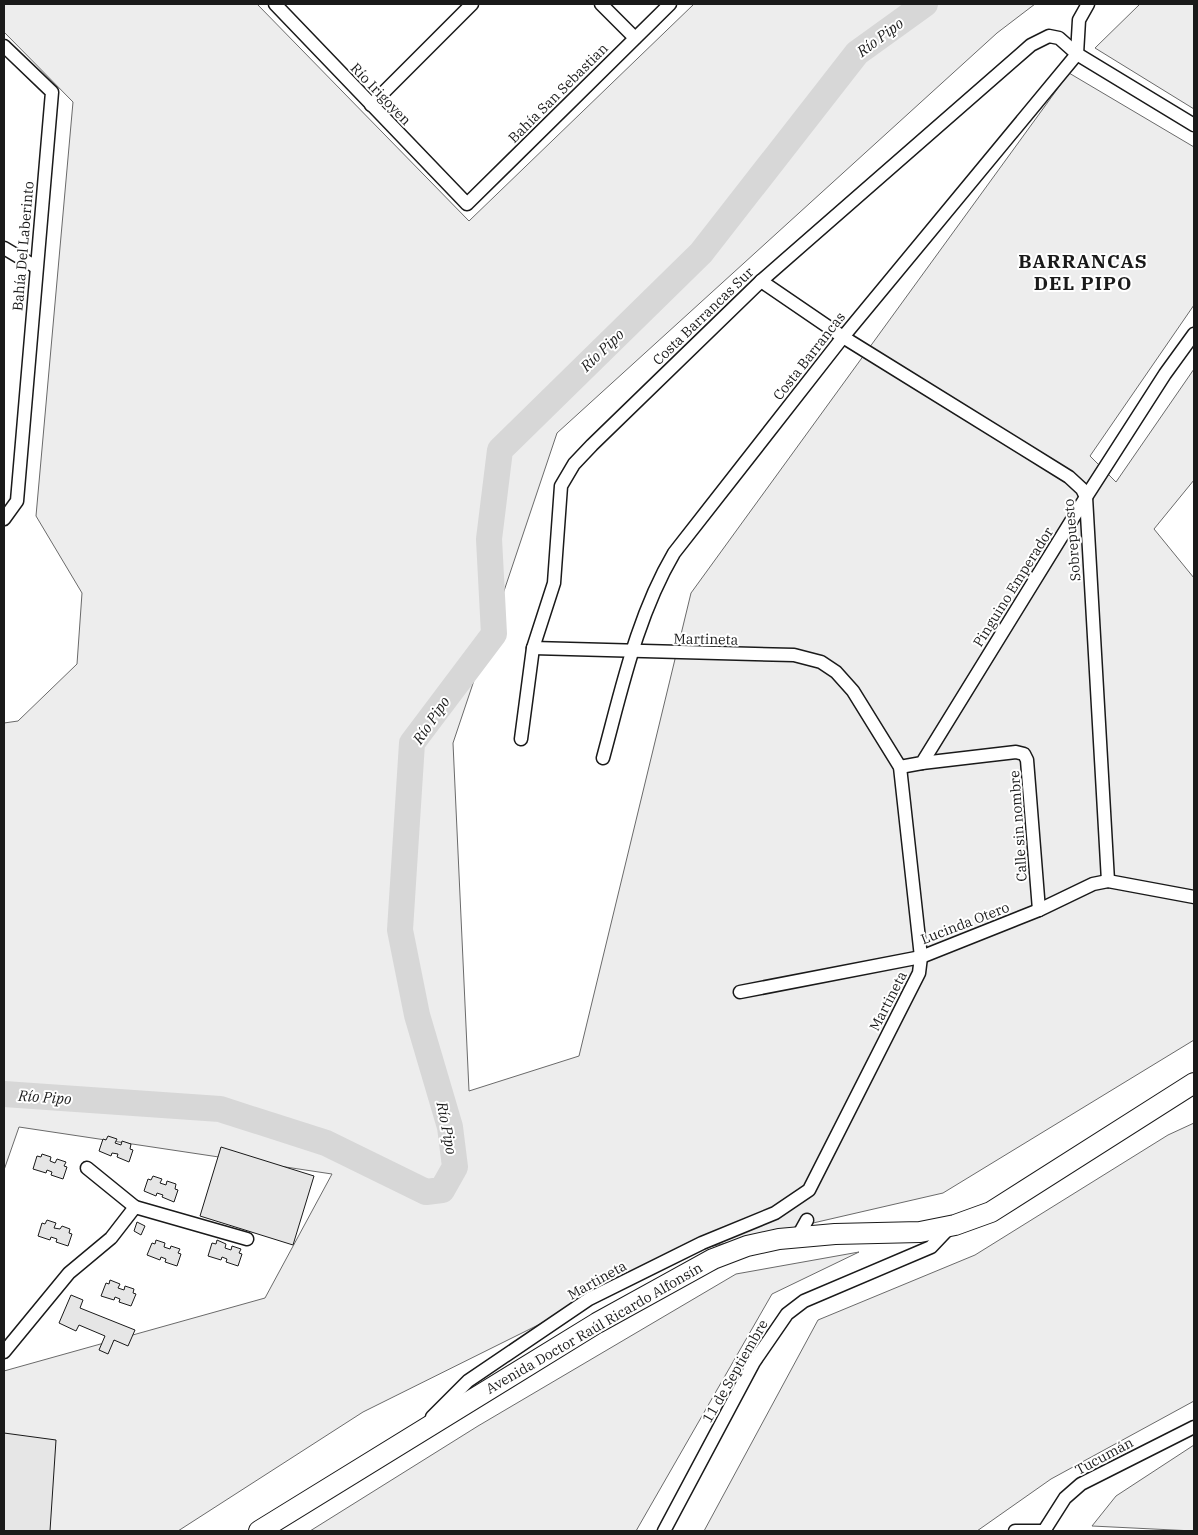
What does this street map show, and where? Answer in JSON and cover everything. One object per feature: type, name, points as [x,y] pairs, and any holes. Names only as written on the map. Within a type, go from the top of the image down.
[{"type":"main road","name":"Avenida Doctor Raúl Ricardo Alfonsín","points":[[259,1531],[597,1323],[712,1259],[747,1246],[797,1238],[835,1234],[920,1232],[951,1226],[991,1212],[1194,1082]]},
{"type":"street","name":"Río Irigoyen","points":[[275,4],[467,204]]},
{"type":"street","points":[[371,105],[472,4]]},
{"type":"street","points":[[601,4],[635,38]]},
{"type":"street","name":"Bahía San Sebastian","points":[[467,204],[670,4]]},
{"type":"street","points":[[1088,4],[1079,20],[1077,54],[1194,126]]},
{"type":"street","name":"Costa Barrancas Sur","points":[[522,739],[533,648],[554,583],[560,486],[574,464],[761,280],[1031,45],[1049,36],[1059,38],[1077,54]]},
{"type":"street","name":"Bahía Del Laberinto","points":[[4,46],[52,92],[16,501],[4,519]]},
{"type":"street","name":"Costa Barrancas","points":[[603,758],[632,652],[658,580],[674,553],[843,337],[1077,54]]},
{"type":"street","points":[[4,248],[36,267]]},
{"type":"street","name":"Sobrepuesto","points":[[761,280],[843,337],[1069,477],[1082,489],[1086,498],[1108,881]]},
{"type":"street","name":"Pinguino Emperador","points":[[922,763],[1164,374],[1194,334]]},
{"type":"street","points":[[4,496],[16,501]]},
{"type":"street","name":"Martineta","points":[[418,1432],[468,1381],[589,1299],[702,1243],[775,1213],[809,1190],[920,973],[921,957],[900,767],[853,690],[836,672],[821,662],[794,655],[533,648]]},
{"type":"street","name":"Calle sin nombre","points":[[922,763],[1016,752],[1024,754],[1027,760],[1039,910]]},
{"type":"street","points":[[900,767],[922,763]]},
{"type":"street","name":"Lucinda Otero","points":[[740,992],[921,957],[943,950],[1039,910],[1093,884],[1108,881],[1194,897]]},
{"type":"street","points":[[87,1168],[135,1207],[248,1239]]},
{"type":"street","points":[[4,1352],[69,1273],[110,1238],[135,1207]]},
{"type":"street","points":[[797,1238],[807,1220]]},
{"type":"street","name":"11 de Septiembre","points":[[664,1531],[754,1362],[787,1314],[804,1301],[931,1247],[951,1226]]},
{"type":"street","name":"Tucumán","points":[[1045,1531],[1065,1498],[1081,1484],[1194,1427]]},
{"type":"street","points":[[1180,1434],[1194,1435]]},
{"type":"street","points":[[1015,1531],[1045,1531]]},
{"type":"shaded area","points":[[4,4],[257,4],[469,221],[694,4],[1035,4],[997,33],[557,433],[453,743],[469,1091],[579,1056],[691,593],[1069,73],[1194,147],[1194,305],[1090,456],[1116,482],[1194,369],[1194,480],[1154,529],[1194,578],[1194,1040],[943,1193],[683,1253],[363,1412],[178,1531],[4,1531],[4,1371],[265,1298],[332,1174],[19,1127],[4,1170],[4,723],[18,721],[77,664],[82,593],[36,516],[73,102],[4,32]]},
{"type":"shaded area","points":[[1140,4],[1194,4],[1194,109],[1095,48]]},
{"type":"shaded area","points":[[1194,1123],[1194,1401],[1051,1479],[977,1531],[704,1531],[818,1320],[975,1255],[1168,1135]]},
{"type":"shaded area","points":[[859,1252],[772,1294],[636,1531],[310,1531],[478,1426],[736,1274]]},
{"type":"shaded area","points":[[1194,1445],[1194,1531],[1092,1526],[1116,1496]]},
{"type":"building","points":[[108,1136],[117,1139],[115,1143],[121,1145],[122,1141],[131,1144],[130,1149],[133,1150],[129,1162],[117,1157],[118,1154],[112,1153],[111,1156],[99,1151],[103,1139],[106,1140]]},
{"type":"building","points":[[221,1147],[314,1176],[293,1245],[200,1216]]},
{"type":"building","points":[[42,1154],[51,1157],[50,1161],[55,1163],[57,1159],[66,1162],[64,1166],[67,1167],[63,1179],[51,1175],[52,1172],[47,1170],[46,1173],[33,1169],[37,1156],[41,1157]]},
{"type":"building","points":[[153,1176],[162,1179],[160,1183],[166,1185],[167,1181],[176,1184],[175,1189],[178,1190],[174,1202],[162,1197],[163,1195],[157,1193],[156,1196],[144,1191],[148,1179],[151,1180]]},
{"type":"building","points":[[47,1220],[56,1223],[54,1228],[60,1229],[62,1226],[70,1229],[69,1233],[72,1234],[68,1246],[56,1242],[57,1239],[51,1237],[50,1240],[38,1236],[42,1223],[45,1224]]},
{"type":"building","points":[[137,1222],[145,1226],[141,1235],[134,1231]]},
{"type":"building","points":[[156,1240],[165,1243],[164,1247],[170,1249],[171,1246],[180,1249],[178,1253],[181,1254],[177,1266],[165,1262],[166,1259],[161,1257],[160,1260],[147,1255],[152,1243],[155,1244]]},
{"type":"building","points":[[217,1240],[226,1244],[225,1248],[231,1250],[232,1246],[241,1249],[239,1253],[242,1254],[238,1266],[226,1262],[227,1259],[222,1257],[221,1260],[208,1256],[212,1243],[216,1244]]},
{"type":"building","points":[[110,1280],[120,1284],[118,1288],[124,1290],[125,1286],[134,1289],[133,1293],[136,1294],[131,1306],[119,1302],[120,1299],[115,1297],[114,1300],[101,1296],[106,1283],[109,1284]]},
{"type":"building","points":[[71,1295],[83,1300],[80,1308],[135,1330],[128,1346],[114,1340],[108,1354],[99,1350],[105,1336],[79,1325],[76,1331],[59,1323]]},
{"type":"building","points":[[4,1433],[56,1440],[50,1531],[4,1531]]},
{"type":"waterway","name":"Río Pipo","points":[[4,1094],[220,1109],[326,1143],[426,1192],[442,1190],[455,1167],[450,1127],[417,1015],[400,930],[412,743],[494,634],[489,539],[500,450],[701,253],[857,53],[925,4]]},
{"type":"district","name":"BARRANCAS DEL PIPO","points":[[1083,272]]}]
